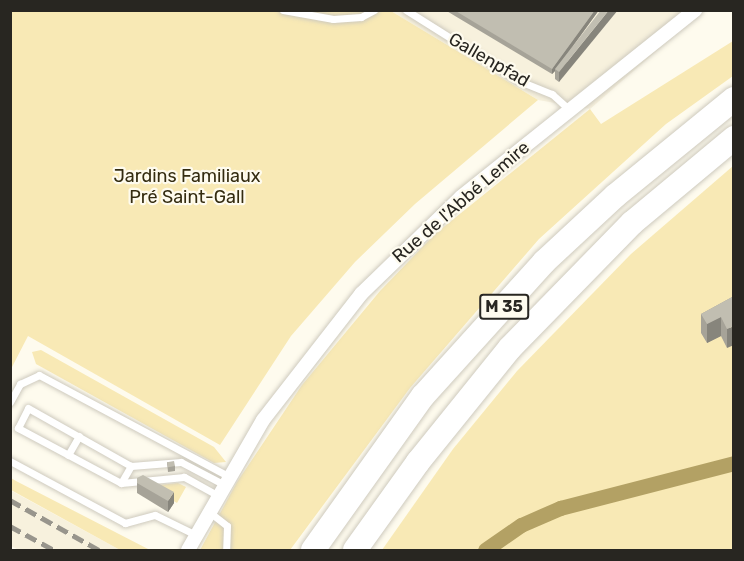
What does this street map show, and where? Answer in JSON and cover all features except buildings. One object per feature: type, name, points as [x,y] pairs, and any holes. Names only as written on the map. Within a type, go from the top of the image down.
[{"type":"highway","name":"M 35","points":[[313,550],[423,396],[544,262],[615,196],[734,99]]},
{"type":"highway","name":"M 35","points":[[355,550],[418,462],[533,322],[632,223],[734,138]]},
{"type":"street","name":"Rue de l'Abbé Lemire","points":[[188,550],[223,485],[297,372],[361,294],[435,220],[695,10]]},
{"type":"lane","points":[[283,10],[333,19],[361,16],[374,10]]},
{"type":"lane","name":"Gallenpfad","points":[[406,10],[517,80],[552,94],[570,110]]},
{"type":"lane","points":[[10,402],[20,384],[39,375],[223,485]]},
{"type":"lane","points":[[28,408],[131,466],[181,462],[223,485],[184,477],[121,483],[18,428],[28,408]]},
{"type":"lane","points":[[68,456],[79,436]]},
{"type":"lane","points":[[10,461],[125,523],[154,514],[196,535]]},
{"type":"lane","points":[[121,483],[131,466]]},
{"type":"lane","points":[[208,511],[227,526],[226,550]]},
{"type":"shaded area","points":[[391,11],[702,11],[590,109],[538,100]]},
{"type":"shaded area","points":[[10,490],[120,550],[19,550],[11,546]]},
{"type":"green space","name":"Jardins Familiaux Pré Saint-Gall","points":[[10,11],[391,11],[538,100],[415,204],[355,262],[291,336],[220,445],[28,336],[11,369]]},
{"type":"green space","points":[[733,41],[733,76],[666,124],[539,239],[410,388],[290,550],[200,550],[237,482],[302,385],[380,291],[435,234],[590,109],[601,124]]},
{"type":"green space","points":[[733,166],[733,550],[382,550],[453,449],[517,371],[631,254]]},
{"type":"green space","points":[[41,350],[214,447],[226,462],[214,463],[36,364],[32,352]]},
{"type":"green space","points":[[11,478],[150,550],[120,550],[11,490]]},
{"type":"green space","points":[[178,483],[186,487],[177,503],[148,486]]},
{"type":"waterway","points":[[485,550],[521,525],[560,508],[734,463]]},
{"type":"railway","points":[[10,500],[99,550]]},
{"type":"railway","points":[[10,526],[54,550]]}]
